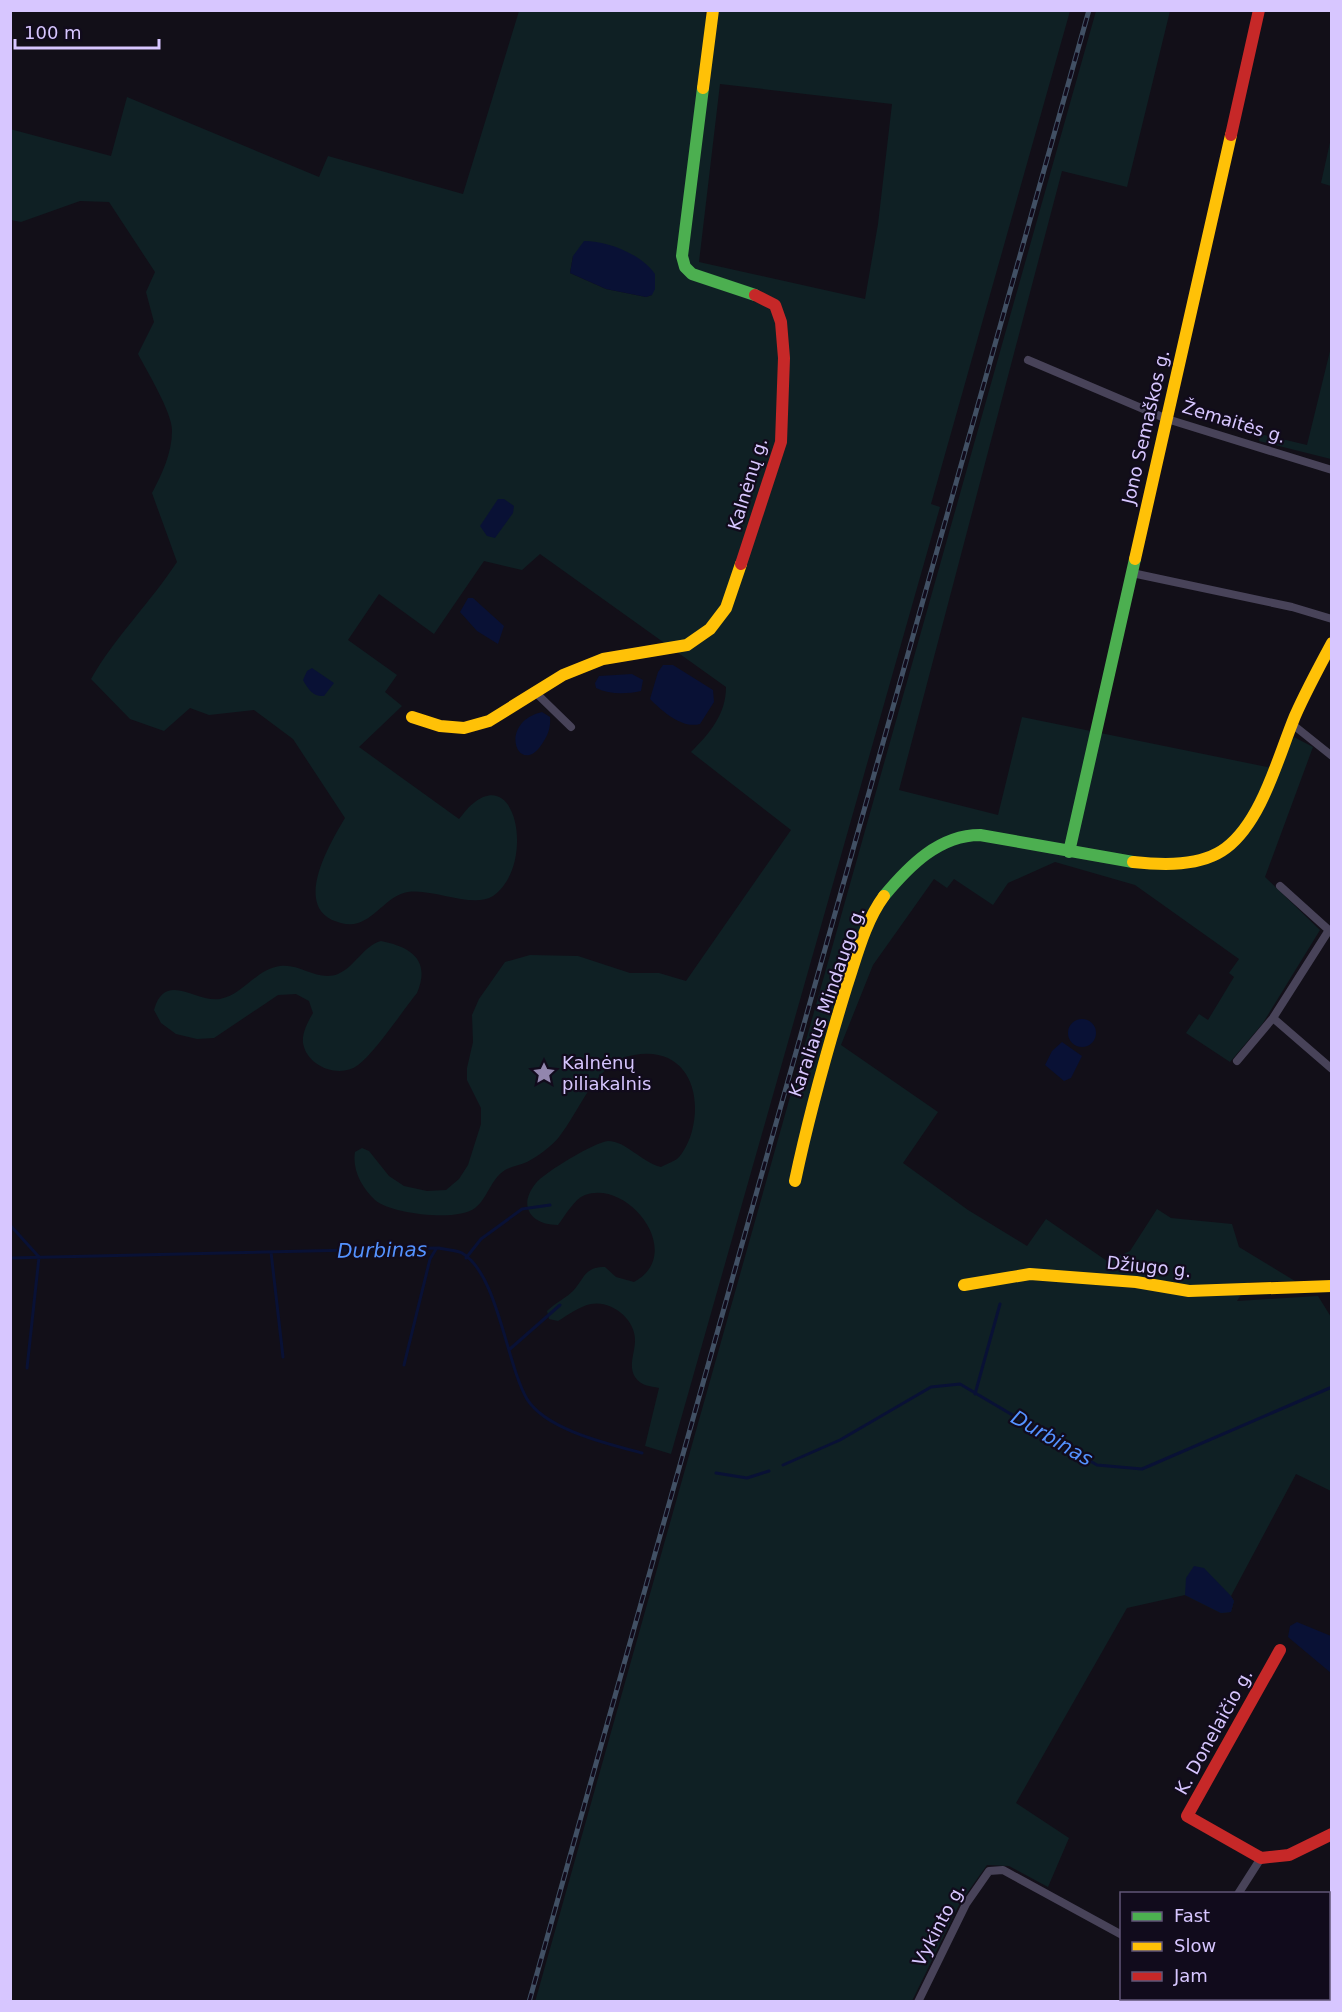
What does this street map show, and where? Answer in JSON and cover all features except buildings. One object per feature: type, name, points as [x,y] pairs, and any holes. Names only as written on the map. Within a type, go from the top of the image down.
[{"type":"street","name":"Kalnėnų g.","points":[[412,717],[440,726],[464,728],[489,721],[563,675],[603,659],[687,645],[710,629],[726,608],[781,442],[784,358],[781,322],[775,305],[765,298],[692,274],[685,267],[682,256],[713,10]]},
{"type":"street","name":"Jono Semaškos g.","points":[[1070,852],[1259,10]]},
{"type":"street","name":"Žemaitės g.","points":[[1028,360],[1167,419],[1332,470]]},
{"type":"street","points":[[1132,573],[1332,619]]},
{"type":"street","name":"Karaliaus Mindaugo g.","points":[[795,1181],[812,1098],[861,944],[879,903],[932,850],[959,836],[980,835],[1146,863],[1194,862],[1217,854],[1232,842],[1257,804],[1292,724],[1332,643]]},
{"type":"street","points":[[534,691],[571,727]]},
{"type":"street","points":[[1292,724],[1332,756]]},
{"type":"street","points":[[1236,1061],[1273,1018],[1330,931],[1280,886]]},
{"type":"street","points":[[1273,1018],[1332,1069]]},
{"type":"street","name":"Džiugo g.","points":[[964,1285],[1030,1274],[1136,1282],[1188,1291],[1332,1286]]},
{"type":"street","name":"K. Donelaičio g.","points":[[1261,1858],[1187,1816],[1280,1650]]},
{"type":"street","points":[[1239,1892],[1261,1858],[1289,1855],[1332,1834]]},
{"type":"street","name":"Vykinto g.","points":[[918,2001],[966,1904],[989,1871],[994,1869],[1003,1870],[1120,1934]]},
{"type":"shaded area","points":[[705,10],[706,17],[716,18],[718,10],[1070,11],[931,504],[940,507],[671,1454],[645,1446],[659,1388],[643,1384],[633,1373],[634,1333],[627,1319],[614,1308],[599,1304],[583,1307],[558,1321],[549,1319],[547,1311],[573,1291],[586,1274],[593,1269],[605,1267],[616,1277],[634,1282],[649,1270],[654,1254],[653,1238],[646,1222],[634,1208],[619,1198],[602,1193],[581,1197],[558,1225],[540,1222],[534,1218],[527,1206],[530,1191],[541,1178],[570,1158],[608,1141],[621,1144],[661,1167],[677,1159],[690,1138],[695,1115],[695,1100],[686,1074],[677,1064],[666,1057],[651,1054],[634,1055],[621,1059],[609,1067],[590,1088],[556,1140],[531,1160],[510,1167],[500,1174],[479,1204],[466,1212],[454,1215],[425,1214],[383,1205],[375,1200],[362,1184],[354,1159],[355,1152],[362,1148],[369,1151],[389,1176],[404,1186],[427,1191],[446,1190],[459,1179],[468,1165],[481,1124],[481,1108],[467,1080],[467,1068],[473,1042],[472,1015],[479,999],[505,962],[530,955],[578,956],[630,973],[659,973],[686,981],[791,830],[691,752],[716,722],[723,706],[726,687],[540,554],[522,570],[484,561],[434,634],[379,594],[348,640],[397,675],[385,692],[402,706],[359,747],[459,819],[475,802],[490,795],[502,799],[511,810],[516,826],[517,845],[514,865],[506,883],[493,896],[475,900],[408,892],[394,897],[371,916],[358,923],[348,924],[332,920],[321,911],[316,900],[316,886],[325,855],[345,818],[293,739],[254,710],[209,715],[190,708],[164,731],[130,719],[91,679],[177,562],[152,493],[168,455],[172,439],[171,424],[159,392],[138,354],[154,322],[146,292],[155,272],[109,202],[80,201],[21,222],[11,220],[10,129],[111,156],[127,97],[319,177],[328,156],[463,194],[519,11]],"holes":[[[720,84],[892,104],[878,224],[865,299],[699,262]],[[573,256],[652,295],[646,297],[606,289],[570,273]]]},
{"type":"shaded area","points":[[1096,11],[1170,11],[1127,187],[1062,171],[899,790],[998,815],[1022,717],[1277,769],[1294,737],[1313,747],[1265,877],[1320,930],[1263,1023],[1230,1062],[1186,1033],[1199,1014],[1208,1020],[1234,977],[1229,973],[1239,959],[1135,885],[1055,862],[1008,883],[993,905],[954,879],[947,888],[934,879],[873,965],[841,1045],[938,1112],[903,1163],[968,1210],[1027,1246],[1046,1219],[1107,1261],[1130,1251],[1157,1209],[1171,1218],[1232,1224],[1239,1247],[1295,1281],[1249,1282],[1237,1301],[1318,1296],[1331,1317],[1331,1491],[1296,1474],[1231,1596],[1234,1601],[1231,1612],[1221,1613],[1185,1595],[1127,1608],[1016,1803],[1069,1838],[1048,1887],[1009,1866],[987,1865],[960,1903],[912,2001],[535,2002]]},
{"type":"shaded area","points":[[1331,138],[1332,186],[1321,183]]},
{"type":"shaded area","points":[[1331,347],[1331,459],[1259,441],[1260,434],[1307,445]]},
{"type":"shaded area","points":[[381,941],[401,947],[416,957],[422,972],[421,982],[417,993],[380,1042],[364,1060],[351,1069],[334,1071],[311,1059],[303,1039],[313,1013],[309,1001],[296,994],[278,995],[214,1038],[197,1039],[176,1034],[161,1023],[154,1010],[159,998],[166,992],[182,991],[201,997],[220,999],[236,993],[271,968],[280,966],[295,967],[323,976],[338,974],[350,966],[369,947]]},
{"type":"water","points":[[584,241],[613,246],[641,260],[655,274],[655,289],[652,295],[646,297],[606,289],[570,273],[573,256]]},
{"type":"water","points":[[498,499],[504,499],[514,506],[513,513],[495,538],[487,536],[480,526]]},
{"type":"water","points":[[468,598],[473,598],[504,626],[498,644],[477,631],[460,612]]},
{"type":"water","points":[[663,665],[673,665],[713,690],[714,702],[700,724],[686,724],[679,721],[666,714],[650,699],[658,672]]},
{"type":"water","points":[[312,668],[334,683],[324,696],[314,694],[303,680],[307,671]]},
{"type":"water","points":[[632,674],[643,680],[641,691],[618,693],[596,688],[595,683],[599,676]]},
{"type":"water","points":[[542,712],[550,717],[547,734],[534,753],[526,755],[520,752],[516,745],[519,727],[528,718]]},
{"type":"water","points":[[1082,1019],[1092,1023],[1096,1033],[1092,1043],[1082,1047],[1072,1043],[1068,1033],[1072,1023]]},
{"type":"water","points":[[1062,1042],[1082,1056],[1071,1078],[1064,1081],[1045,1065],[1052,1051]]},
{"type":"water","points":[[1194,1566],[1204,1568],[1231,1596],[1234,1601],[1231,1612],[1221,1613],[1185,1595],[1186,1578]]},
{"type":"water","points":[[1297,1622],[1331,1636],[1331,1673],[1288,1637],[1290,1626]]},
{"type":"water","points":[[1331,1936],[1331,1973],[1330,1972]]},
{"type":"water","points":[[1331,1973],[1331,2001],[1307,2001],[1330,2000]]},
{"type":"waterway","points":[[466,1258],[481,1239],[522,1209],[550,1205]]},
{"type":"waterway","points":[[10,1225],[39,1257],[27,1368]]},
{"type":"waterway","name":"Durbinas","points":[[10,1258],[439,1248],[460,1252],[474,1264],[484,1280],[493,1299],[520,1383],[527,1399],[536,1410],[548,1419],[579,1434],[642,1453]]},
{"type":"waterway","points":[[404,1365],[430,1259],[436,1249]]},
{"type":"waterway","points":[[271,1252],[283,1357]]},
{"type":"waterway","points":[[975,1394],[1000,1304]]},
{"type":"waterway","points":[[510,1349],[560,1305]]},
{"type":"waterway","name":"Durbinas","points":[[783,1465],[840,1440],[931,1387],[960,1384],[1097,1465],[1142,1469],[1332,1387]]},
{"type":"waterway","name":"Durbinas","points":[[716,1473],[747,1478],[769,1471]]},
{"type":"railway","points":[[529,2002],[1089,10]]},
{"type":"traffic: fast","points":[[703,88],[682,256],[685,267],[692,274],[755,295]]},
{"type":"traffic: fast","points":[[1069,852],[1135,559]]},
{"type":"traffic: fast","points":[[884,896],[926,854],[938,846],[965,836],[980,835],[1133,862]]},
{"type":"traffic: slow","points":[[703,88],[713,10]]},
{"type":"traffic: slow","points":[[1135,559],[1231,135]]},
{"type":"traffic: slow","points":[[412,717],[440,726],[464,728],[489,721],[563,675],[603,659],[687,645],[710,629],[726,608],[741,564]]},
{"type":"traffic: slow","points":[[1133,862],[1156,864],[1193,862],[1216,854],[1239,836],[1250,822],[1268,787],[1295,716],[1332,643]]},
{"type":"traffic: slow","points":[[795,1181],[806,1132],[847,985],[867,928],[884,896]]},
{"type":"traffic: slow","points":[[964,1285],[1030,1274],[1136,1282],[1189,1291],[1332,1286]]},
{"type":"traffic: jam","points":[[1231,135],[1259,10]]},
{"type":"traffic: jam","points":[[741,564],[781,442],[784,358],[781,322],[775,305],[755,295]]},
{"type":"traffic: jam","points":[[1280,1650],[1187,1816],[1261,1858],[1289,1855],[1332,1834]]},
{"type":"place","name":"Kalnėnų piliakalnis","points":[[544,1073]]}]
